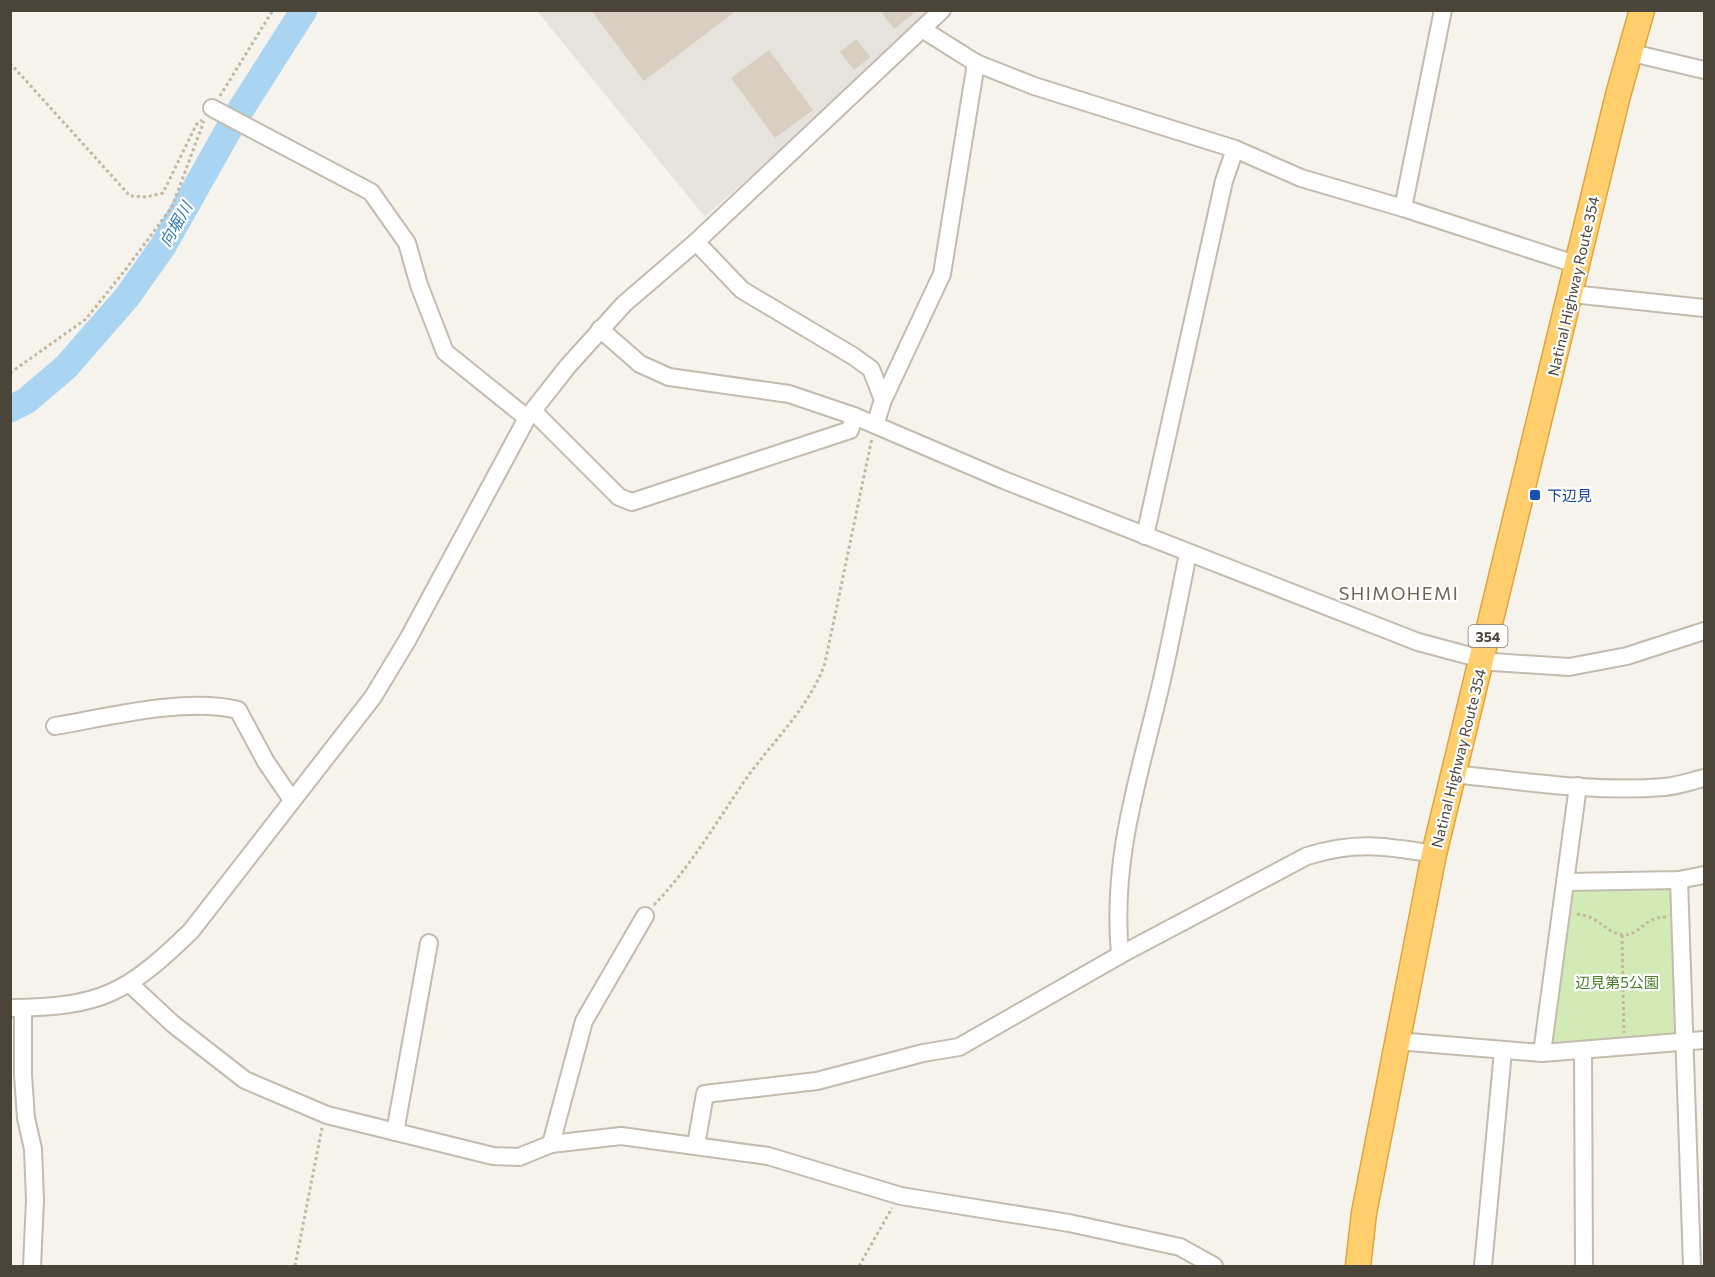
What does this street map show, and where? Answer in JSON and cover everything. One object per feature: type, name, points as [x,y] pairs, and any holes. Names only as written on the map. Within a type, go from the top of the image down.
[{"type":"highway","name":"Natinal Highway Route 354","points":[[1358,1266],[1364,1213],[1434,854],[1572,294],[1628,52],[1642,10]]},
{"type":"street","points":[[32,1266],[35,1200],[33,1149],[24,1100],[16,1008],[80,1004],[100,999],[130,984],[165,957],[191,931],[373,697],[392,668],[530,415],[600,329],[624,304],[696,242],[942,10]]},
{"type":"street","points":[[1403,208],[1443,10]]},
{"type":"street","points":[[922,30],[976,63],[1034,86],[1235,149],[1301,178],[1403,208],[1578,265]]},
{"type":"street","points":[[1628,52],[1704,69]]},
{"type":"street","points":[[875,425],[883,400],[942,274],[976,63]]},
{"type":"street","points":[[216,110],[371,192],[407,243],[419,285],[445,352],[530,415],[619,497],[632,502],[850,430],[854,416]]},
{"type":"street","points":[[1145,536],[1224,181],[1235,149]]},
{"type":"street","points":[[696,242],[742,290],[853,356],[870,369],[877,379],[883,400]]},
{"type":"street","points":[[1572,294],[1704,308]]},
{"type":"street","points":[[600,329],[640,364],[669,377],[789,394],[854,416],[1006,482],[1418,642],[1493,662],[1569,667],[1627,656],[1704,631]]},
{"type":"street","points":[[1120,955],[1119,895],[1122,842],[1161,683],[1188,554]]},
{"type":"street","points":[[55,726],[143,711],[222,706],[238,710],[266,762],[292,800]]},
{"type":"street","points":[[1453,774],[1578,786],[1667,787],[1704,778]]},
{"type":"street","points":[[1542,1053],[1578,786]]},
{"type":"street","points":[[696,1145],[705,1094],[817,1081],[922,1053],[959,1047],[1120,955],[1307,856],[1335,848],[1358,845],[1434,854]]},
{"type":"street","points":[[1565,882],[1679,880],[1704,875]]},
{"type":"street","points":[[1679,880],[1692,1266]]},
{"type":"street","points":[[551,1144],[584,1021],[645,916]]},
{"type":"street","points":[[396,1132],[429,943]]},
{"type":"street","points":[[130,984],[173,1024],[245,1080],[327,1115],[494,1156],[519,1157],[551,1144],[621,1136],[768,1156],[902,1196],[1069,1223],[1180,1246],[1214,1266]]},
{"type":"street","points":[[1397,1041],[1542,1053],[1704,1040]]},
{"type":"street","points":[[1583,1050],[1584,1266]]},
{"type":"street","points":[[1483,1266],[1503,1051]]},
{"type":"path","points":[[216,110],[273,10]]},
{"type":"path","points":[[10,63],[130,196],[146,197],[163,193],[196,125],[207,114],[172,207],[126,269],[86,319],[10,373]]},
{"type":"path","points":[[645,916],[682,876],[747,778],[818,683],[829,643],[875,425]]},
{"type":"path","points":[[1561,914],[1587,915],[1602,922],[1609,931],[1622,935],[1637,930],[1652,918],[1680,917]]},
{"type":"path","points":[[1622,935],[1625,1047]]},
{"type":"path","points":[[295,1266],[318,1145],[327,1115]]},
{"type":"path","points":[[859,1266],[902,1196]]},
{"type":"shaded area","points":[[537,11],[934,11],[705,217]]},
{"type":"green space","name":"辺見第5公園","points":[[1679,880],[1684,1042],[1542,1053],[1565,882]]},
{"type":"building","points":[[591,10],[737,10],[644,81]]},
{"type":"building","points":[[880,10],[918,10],[894,29]]},
{"type":"building","points":[[856,39],[871,57],[854,70],[840,52]]},
{"type":"building","points":[[769,50],[813,110],[775,138],[731,78]]},
{"type":"waterway","name":"向堀川","points":[[10,409],[26,401],[66,367],[127,297],[163,246],[234,120],[304,10]]},
{"type":"place","name":"下辺見","points":[[1535,495]]},
{"type":"district","name":"SHIMOHEMI","points":[[1399,593]]}]
